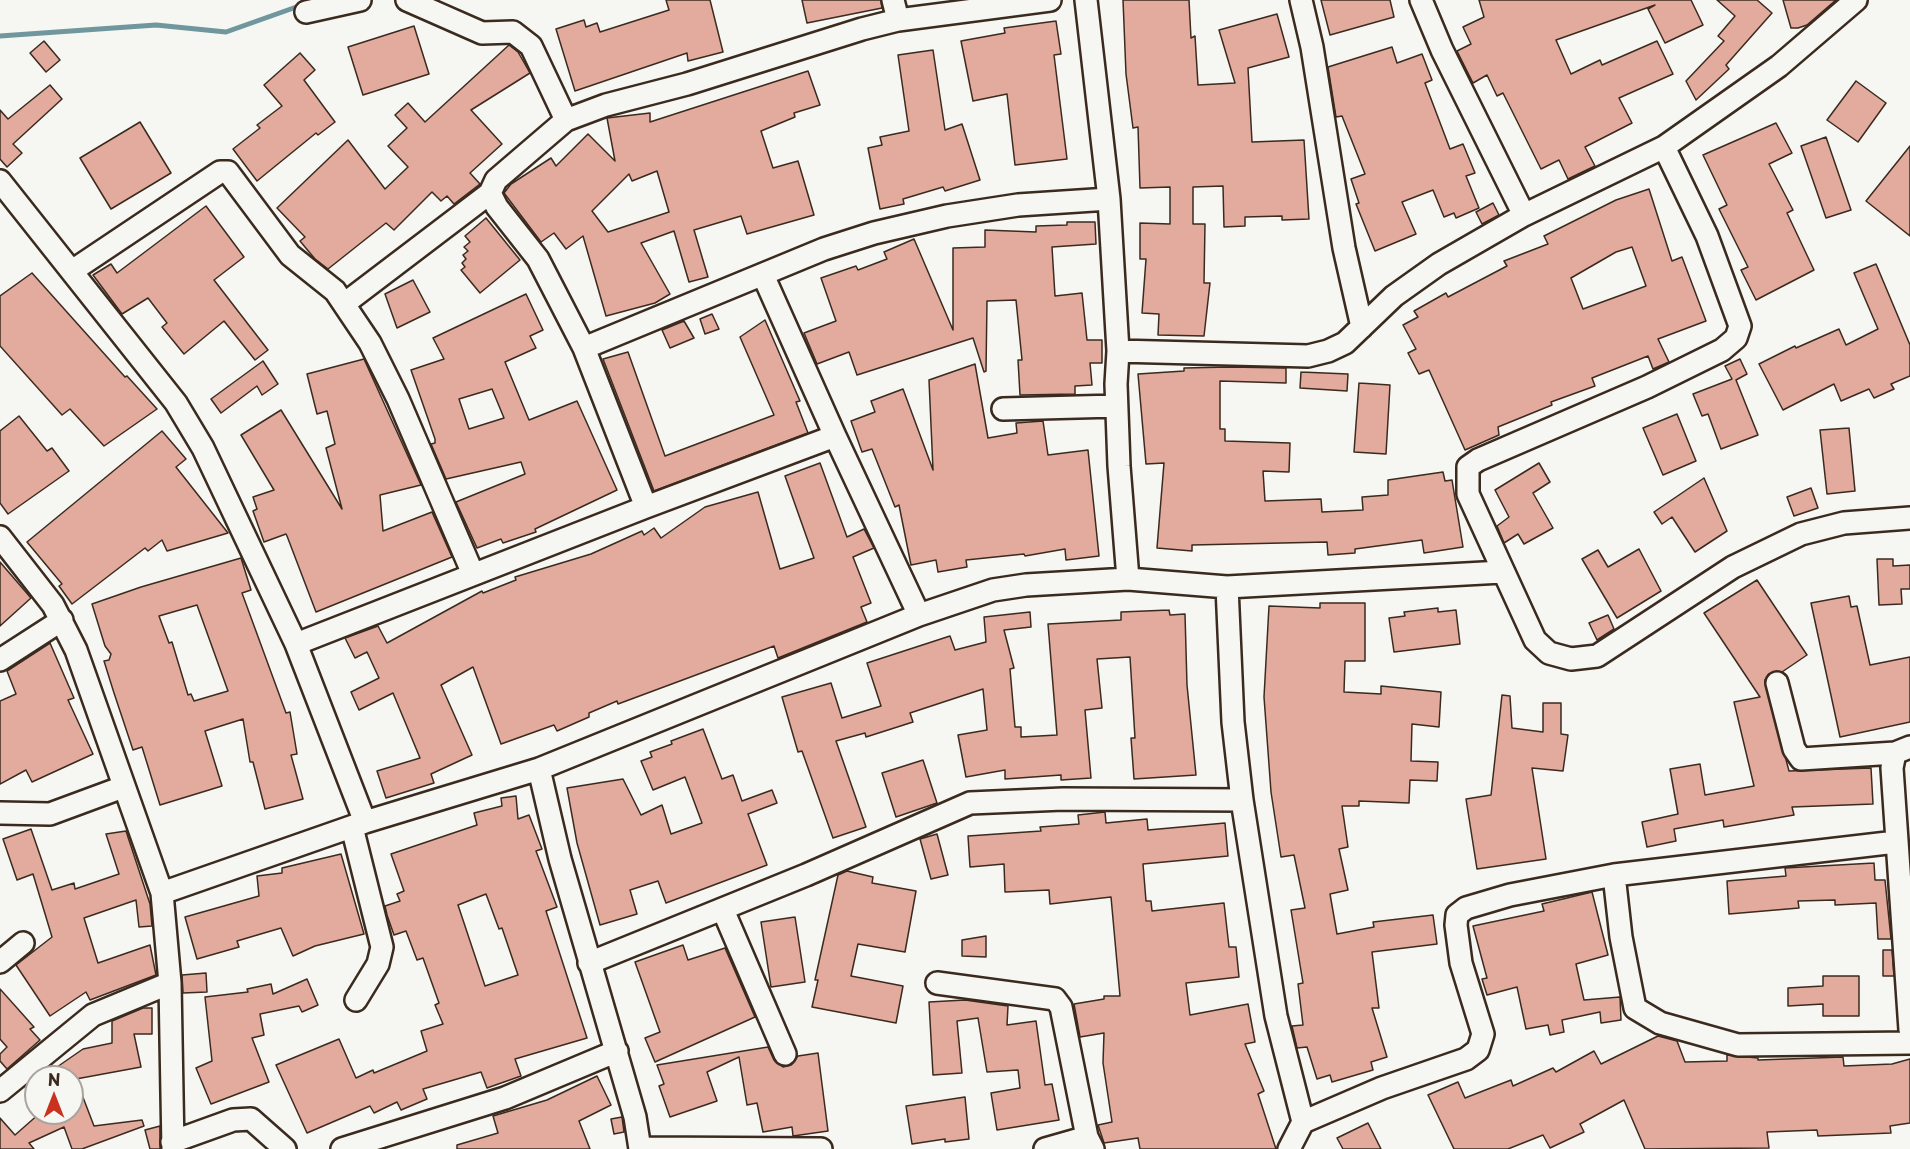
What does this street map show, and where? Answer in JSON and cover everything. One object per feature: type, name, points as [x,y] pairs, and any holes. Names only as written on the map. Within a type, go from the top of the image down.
[{"type":"street","points":[[306,12],[360,0]]},
{"type":"street","points":[[406,0],[482,33],[513,32],[531,46],[566,120]]},
{"type":"street","points":[[344,304],[490,193],[496,180],[566,120],[606,105],[748,65],[895,10],[1050,0]]},
{"type":"street","points":[[1086,0],[1110,199],[1118,351],[1116,406],[1128,579]]},
{"type":"street","points":[[1301,0],[1312,47],[1344,248],[1362,327]]},
{"type":"street","points":[[1421,0],[1442,50],[1524,215]]},
{"type":"street","points":[[1118,351],[1308,356],[1328,351],[1345,343],[1410,284],[1524,215],[1664,147],[1779,66],[1856,0]]},
{"type":"street","points":[[1664,147],[1707,236],[1737,312],[1740,326],[1736,338],[1722,350],[1647,387],[1478,460],[1468,467],[1468,494],[1535,640],[1549,653],[1571,659],[1597,657],[1733,567],[1791,539],[1844,523],[1910,518]]},
{"type":"street","points":[[72,271],[220,172],[228,172],[290,255],[335,291],[370,343],[398,399],[473,574]]},
{"type":"street","points":[[0,182],[176,403],[226,494],[296,644],[358,824],[382,947],[378,964],[356,1000]]},
{"type":"street","points":[[490,193],[497,207],[538,259],[584,348],[646,507]]},
{"type":"street","points":[[584,348],[825,249],[903,225],[1018,205],[1110,199]]},
{"type":"street","points":[[763,275],[919,615]]},
{"type":"street","points":[[1003,409],[1116,406]]},
{"type":"street","points":[[296,644],[646,507],[835,436]]},
{"type":"street","points":[[0,537],[62,620],[76,650],[162,893],[170,983],[173,1145],[233,1120],[251,1119],[285,1149]]},
{"type":"street","points":[[162,893],[358,824],[539,770],[919,615],[993,590],[1026,585],[1128,579],[1227,587],[1502,572]]},
{"type":"street","points":[[1227,587],[1233,722],[1242,801],[1276,1016],[1303,1122]]},
{"type":"street","points":[[0,660],[62,620]]},
{"type":"street","points":[[1777,684],[1794,749],[1801,759],[1903,750]]},
{"type":"street","points":[[1903,750],[1892,768],[1896,842],[1907,935],[1910,1030]]},
{"type":"street","points":[[539,770],[560,860],[635,1117],[640,1148],[821,1149]]},
{"type":"street","points":[[0,813],[50,814],[123,788]]},
{"type":"street","points":[[589,963],[723,910],[970,803],[1063,799],[1242,801]]},
{"type":"street","points":[[1289,1149],[1303,1122],[1382,1088],[1466,1059],[1478,1050],[1483,1034],[1461,963],[1456,925],[1457,915],[1466,908],[1614,875],[1896,842]]},
{"type":"street","points":[[1614,875],[1621,937],[1635,1008],[1660,1023],[1738,1045],[1910,1043]]},
{"type":"street","points":[[723,910],[784,1054]]},
{"type":"street","points":[[0,962],[23,943]]},
{"type":"street","points":[[0,1091],[93,1015],[170,983]]},
{"type":"street","points":[[937,983],[1055,999],[1061,1006],[1090,1143],[1045,1149]]},
{"type":"street","points":[[342,1149],[505,1098],[617,1051]]},
{"type":"building","points":[[666,0],[710,0],[723,52],[688,61],[687,53],[575,91],[556,29],[584,20],[586,27],[597,23],[600,32],[669,10]]},
{"type":"building","points":[[802,0],[881,0],[882,8],[807,23]]},
{"type":"building","points":[[1123,0],[1189,0],[1191,38],[1195,36],[1198,85],[1235,83],[1219,30],[1277,14],[1289,57],[1248,68],[1252,142],[1304,140],[1309,219],[1282,220],[1282,216],[1245,217],[1245,226],[1224,227],[1223,186],[1193,187],[1193,224],[1205,224],[1204,283],[1210,283],[1204,336],[1158,335],[1159,314],[1142,313],[1146,259],[1140,259],[1140,223],[1170,224],[1170,187],[1140,188],[1138,127],[1133,128],[1126,74]]},
{"type":"building","points":[[1321,0],[1390,0],[1394,17],[1330,35]]},
{"type":"building","points":[[1479,0],[1691,0],[1703,25],[1665,43],[1648,9],[1655,5],[1556,40],[1571,74],[1600,60],[1602,65],[1657,41],[1673,74],[1619,98],[1632,123],[1585,147],[1595,166],[1568,179],[1559,160],[1541,169],[1503,93],[1497,96],[1487,75],[1473,83],[1457,51],[1471,44],[1463,27],[1484,17]]},
{"type":"building","points":[[1717,0],[1757,0],[1772,13],[1726,65],[1729,69],[1696,100],[1686,81],[1724,41],[1718,36],[1735,16]]},
{"type":"building","points":[[1783,0],[1836,0],[1807,25],[1791,28]]},
{"type":"building","points":[[1056,21],[1061,54],[1054,55],[1067,159],[1015,165],[1007,94],[973,101],[961,41],[1005,33],[1004,28]]},
{"type":"building","points":[[414,26],[429,74],[363,95],[348,47]]},
{"type":"building","points":[[44,41],[60,60],[46,72],[30,53]]},
{"type":"building","points":[[509,45],[518,52],[530,73],[471,110],[502,144],[470,173],[480,184],[454,204],[447,196],[441,201],[432,192],[394,230],[386,223],[328,269],[315,259],[300,241],[305,237],[277,208],[348,140],[385,189],[408,167],[388,146],[407,128],[395,115],[408,103],[425,122]]},
{"type":"building","points":[[1392,47],[1397,63],[1422,54],[1432,80],[1425,83],[1450,149],[1463,144],[1475,173],[1466,176],[1479,208],[1456,218],[1454,213],[1444,217],[1433,190],[1402,202],[1416,234],[1375,251],[1356,204],[1359,203],[1351,179],[1365,174],[1342,116],[1336,117],[1328,67]]},
{"type":"building","points":[[933,50],[945,130],[962,124],[980,180],[945,191],[943,187],[903,199],[904,204],[880,209],[868,148],[882,145],[880,137],[909,131],[898,55]]},
{"type":"building","points":[[300,53],[315,70],[304,80],[335,122],[318,135],[316,133],[257,181],[233,149],[260,128],[257,125],[282,106],[264,85]]},
{"type":"building","points":[[808,71],[820,105],[794,113],[795,117],[761,131],[773,168],[798,161],[814,215],[747,234],[741,216],[694,230],[708,277],[689,282],[674,231],[641,243],[670,294],[655,303],[606,316],[583,236],[566,249],[554,233],[541,242],[504,193],[511,184],[551,158],[556,166],[588,134],[615,161],[607,118],[650,113],[650,122]],"holes":[[[657,171],[669,212],[608,232],[592,211],[629,174],[632,181]]]},
{"type":"building","points":[[1856,81],[1886,103],[1858,142],[1827,120]]},
{"type":"building","points":[[50,85],[62,99],[13,144],[22,153],[7,167],[0,159],[0,110],[8,119]]},
{"type":"building","points":[[140,122],[171,173],[111,209],[80,158]]},
{"type":"building","points":[[1776,123],[1792,153],[1769,164],[1793,210],[1787,213],[1814,270],[1756,300],[1741,270],[1748,267],[1719,209],[1727,205],[1703,155]]},
{"type":"building","points":[[1826,137],[1851,210],[1826,218],[1801,146]]},
{"type":"building","points":[[1910,146],[1910,236],[1866,201]]},
{"type":"building","points":[[1649,189],[1672,261],[1682,257],[1706,321],[1658,339],[1669,362],[1653,369],[1648,356],[1592,378],[1595,386],[1551,402],[1552,405],[1498,427],[1499,435],[1465,450],[1429,370],[1419,374],[1408,353],[1416,349],[1403,325],[1418,317],[1414,311],[1446,293],[1448,297],[1507,266],[1504,261],[1548,244],[1544,236],[1616,200]],"holes":[[[1632,247],[1646,286],[1583,309],[1571,278],[1616,252]]]},
{"type":"building","points":[[1493,203],[1499,215],[1482,224],[1476,212]]},
{"type":"building","points":[[206,206],[244,257],[214,280],[268,350],[255,360],[224,321],[184,354],[162,327],[167,323],[148,298],[122,314],[93,275],[111,264],[117,273]]},
{"type":"building","points":[[486,218],[520,260],[480,293],[461,270],[465,267],[462,263],[466,259],[463,255],[468,251],[464,247],[470,242],[465,236]]},
{"type":"building","points":[[1067,222],[1095,222],[1096,244],[1052,247],[1055,296],[1082,293],[1087,340],[1102,340],[1102,363],[1090,363],[1092,385],[1075,386],[1075,394],[1020,395],[1018,360],[1022,360],[1016,300],[987,301],[986,371],[984,372],[973,338],[857,375],[849,352],[817,364],[804,333],[836,321],[821,278],[856,266],[858,270],[887,259],[884,252],[914,239],[953,330],[953,248],[985,247],[985,230],[1036,232],[1036,226],[1067,225]]},
{"type":"building","points":[[1876,264],[1910,345],[1910,376],[1891,384],[1894,389],[1874,398],[1869,389],[1841,401],[1834,384],[1783,410],[1759,364],[1795,346],[1796,348],[1839,329],[1846,345],[1878,329],[1854,273]]},
{"type":"building","points":[[32,273],[125,377],[127,376],[157,409],[104,446],[70,409],[62,415],[0,346],[0,296]]},
{"type":"building","points":[[413,280],[430,312],[397,328],[385,294]]},
{"type":"building","points":[[526,294],[543,330],[530,336],[536,348],[505,362],[529,420],[577,401],[617,490],[535,529],[536,532],[503,543],[501,539],[477,548],[456,502],[525,474],[521,462],[446,479],[431,444],[435,443],[435,439],[411,370],[444,359],[433,338]],"holes":[[[492,389],[504,418],[469,429],[459,399]]]},
{"type":"building","points":[[712,314],[719,329],[705,334],[700,319]]},
{"type":"building","points":[[765,320],[800,401],[796,402],[808,433],[654,491],[603,359],[628,352],[665,456],[774,415],[740,337]]},
{"type":"building","points":[[684,321],[694,338],[670,348],[662,330]]},
{"type":"building","points":[[364,359],[421,485],[380,495],[383,531],[432,512],[452,557],[316,612],[286,534],[264,542],[253,511],[257,509],[253,497],[274,490],[241,435],[281,410],[342,509],[326,448],[335,444],[327,411],[317,414],[307,374]]},
{"type":"building","points":[[1740,359],[1747,374],[1736,380],[1758,435],[1721,449],[1708,414],[1702,416],[1693,394],[1732,379],[1725,366]]},
{"type":"building","points":[[263,361],[278,384],[262,395],[257,386],[221,413],[211,399]]},
{"type":"building","points":[[975,364],[988,438],[1017,433],[1016,423],[1043,421],[1048,455],[1088,450],[1099,556],[1066,560],[1065,549],[1025,556],[1024,554],[966,560],[967,567],[938,572],[936,560],[911,565],[899,505],[895,507],[872,449],[862,452],[851,421],[875,412],[871,401],[903,389],[933,470],[929,380]]},
{"type":"building","points":[[1184,368],[1286,368],[1286,383],[1220,381],[1220,429],[1225,429],[1225,441],[1290,443],[1289,472],[1263,471],[1265,501],[1321,499],[1322,512],[1363,510],[1362,497],[1388,495],[1388,480],[1443,472],[1445,481],[1452,480],[1463,547],[1424,553],[1422,540],[1355,549],[1355,553],[1328,555],[1327,542],[1192,545],[1192,551],[1157,548],[1164,463],[1146,464],[1138,374],[1184,371]]},
{"type":"building","points":[[1301,372],[1348,374],[1347,391],[1300,388]]},
{"type":"building","points":[[1359,383],[1390,385],[1386,454],[1354,452]]},
{"type":"building","points":[[1677,414],[1696,461],[1663,475],[1643,428]]},
{"type":"building","points":[[19,416],[47,451],[52,448],[69,471],[8,514],[0,503],[0,431]]},
{"type":"building","points":[[1849,428],[1855,491],[1827,494],[1820,430]]},
{"type":"building","points":[[162,431],[186,459],[176,467],[228,533],[167,551],[162,540],[148,551],[145,548],[72,604],[59,586],[62,584],[27,542]]},
{"type":"building","points":[[820,463],[847,537],[864,529],[874,548],[853,557],[871,603],[861,607],[867,622],[778,658],[774,646],[618,704],[617,701],[557,731],[554,725],[501,744],[473,667],[441,685],[472,755],[431,774],[434,783],[386,798],[377,771],[420,758],[393,693],[359,710],[351,692],[379,678],[367,652],[355,658],[345,638],[378,626],[387,643],[482,591],[483,593],[516,580],[515,577],[591,554],[642,531],[644,535],[654,528],[661,538],[705,507],[758,492],[780,569],[814,558],[785,476]]},
{"type":"building","points":[[1539,463],[1550,482],[1533,493],[1553,528],[1524,544],[1518,534],[1504,543],[1497,526],[1509,517],[1495,490]]},
{"type":"building","points":[[1704,478],[1727,531],[1695,552],[1672,517],[1662,524],[1654,512]]},
{"type":"building","points":[[1811,488],[1818,508],[1794,516],[1787,497]]},
{"type":"building","points":[[1639,549],[1661,591],[1617,618],[1582,559],[1598,550],[1608,567]]},
{"type":"building","points":[[241,558],[251,590],[242,593],[286,713],[290,712],[297,754],[291,755],[303,799],[265,809],[253,762],[250,762],[243,719],[205,731],[222,786],[160,805],[142,747],[133,750],[104,661],[109,660],[111,654],[105,646],[92,604]],"holes":[[[197,605],[228,691],[194,701],[191,694],[188,695],[172,642],[169,643],[159,616]]]},
{"type":"building","points":[[1877,559],[1893,559],[1893,566],[1910,565],[1910,589],[1901,589],[1902,604],[1879,605]]},
{"type":"building","points":[[0,562],[31,598],[0,626]]},
{"type":"building","points":[[1757,580],[1807,655],[1782,672],[1769,674],[1765,680],[1789,771],[1871,768],[1873,804],[1792,807],[1794,815],[1724,827],[1723,820],[1674,829],[1676,841],[1647,847],[1642,822],[1678,814],[1670,769],[1700,764],[1705,795],[1754,786],[1734,702],[1760,697],[1704,613]]},
{"type":"building","points":[[1849,596],[1851,607],[1857,606],[1870,665],[1910,657],[1910,722],[1840,737],[1811,603]]},
{"type":"building","points":[[1320,603],[1365,603],[1365,661],[1345,661],[1344,692],[1381,694],[1381,686],[1441,692],[1439,727],[1412,724],[1411,761],[1438,762],[1437,781],[1410,780],[1409,803],[1359,801],[1359,806],[1342,806],[1348,847],[1339,849],[1348,890],[1330,894],[1337,934],[1374,927],[1373,922],[1433,915],[1437,944],[1372,952],[1379,1008],[1372,1008],[1387,1057],[1371,1062],[1373,1070],[1332,1082],[1330,1075],[1317,1079],[1307,1047],[1297,1048],[1292,1026],[1303,1025],[1298,984],[1303,983],[1291,910],[1305,908],[1294,855],[1281,857],[1271,792],[1264,697],[1269,606],[1320,608]]},
{"type":"building","points":[[1438,608],[1438,612],[1456,610],[1460,644],[1394,652],[1389,618],[1405,616],[1404,612]]},
{"type":"building","points":[[1169,610],[1170,615],[1185,614],[1187,685],[1196,775],[1134,779],[1131,738],[1135,738],[1130,657],[1097,659],[1102,708],[1085,710],[1091,778],[1061,780],[1061,775],[1005,779],[1005,770],[966,777],[958,735],[987,730],[983,689],[910,713],[913,722],[866,737],[865,733],[836,741],[866,827],[833,838],[802,751],[798,752],[782,697],[831,683],[842,718],[881,706],[867,663],[950,636],[955,650],[986,642],[984,617],[1030,612],[1031,627],[1004,630],[1014,668],[1010,669],[1015,727],[1021,727],[1021,737],[1057,735],[1048,624],[1121,620],[1121,612]]},
{"type":"building","points":[[1608,615],[1614,629],[1597,640],[1589,623]]},
{"type":"building","points":[[50,643],[74,698],[68,700],[93,754],[32,782],[26,770],[0,784],[0,701],[16,694],[7,671]]},
{"type":"building","points":[[1502,695],[1510,696],[1512,728],[1543,732],[1543,703],[1561,703],[1561,734],[1568,735],[1563,771],[1532,768],[1546,859],[1477,869],[1466,799],[1491,795]]},
{"type":"building","points":[[703,729],[722,779],[733,775],[742,801],[772,790],[777,803],[748,814],[767,865],[666,903],[658,881],[630,890],[637,914],[600,925],[577,843],[567,788],[623,779],[641,815],[662,805],[671,834],[702,823],[685,777],[653,790],[641,761],[652,757],[650,752],[672,744],[671,741]]},
{"type":"building","points":[[923,760],[937,803],[896,817],[882,773]]},
{"type":"building","points":[[516,796],[518,819],[529,815],[542,849],[536,851],[557,907],[546,911],[587,1038],[515,1059],[521,1076],[487,1088],[481,1072],[423,1089],[427,1099],[401,1110],[397,1102],[374,1113],[370,1106],[307,1133],[276,1065],[339,1039],[356,1078],[427,1051],[421,1031],[443,1024],[435,1005],[439,1003],[423,958],[417,960],[406,931],[394,935],[387,915],[385,906],[400,901],[397,894],[404,891],[391,854],[477,825],[474,813],[502,806],[501,798]],"holes":[[[486,894],[499,929],[502,928],[518,975],[485,986],[458,905]]]},
{"type":"building","points":[[1105,812],[1106,823],[1147,819],[1148,830],[1225,823],[1228,856],[1143,864],[1146,901],[1151,901],[1152,911],[1224,903],[1229,947],[1236,947],[1239,977],[1186,983],[1190,1015],[1248,1004],[1255,1042],[1245,1044],[1264,1091],[1258,1094],[1276,1149],[1140,1149],[1138,1138],[1104,1143],[1098,1125],[1112,1122],[1103,1063],[1104,1033],[1080,1037],[1074,1004],[1104,999],[1104,996],[1120,996],[1111,897],[1050,904],[1049,890],[1005,892],[1004,864],[970,867],[968,836],[1041,831],[1040,827],[1079,824],[1078,815]]},
{"type":"building","points":[[31,829],[52,890],[74,883],[75,889],[119,874],[106,834],[126,831],[150,904],[152,926],[139,927],[136,900],[84,918],[98,963],[150,945],[156,975],[90,1000],[86,992],[50,1016],[16,965],[52,937],[33,874],[17,880],[3,839]]},
{"type":"building","points":[[937,834],[948,875],[931,879],[920,839]]},
{"type":"building","points":[[341,854],[364,934],[315,946],[293,956],[281,928],[237,941],[239,947],[197,959],[185,917],[259,896],[257,876],[282,873],[282,868]]},
{"type":"building","points":[[1874,863],[1875,880],[1885,880],[1891,939],[1878,939],[1876,903],[1835,905],[1835,900],[1798,901],[1799,908],[1729,914],[1727,881],[1786,876],[1785,868]]},
{"type":"building","points":[[847,871],[873,877],[872,883],[916,891],[905,952],[858,944],[851,976],[903,986],[896,1023],[812,1007],[818,980],[815,980],[838,875]]},
{"type":"building","points":[[1592,892],[1608,955],[1576,964],[1584,1000],[1620,997],[1621,1020],[1601,1023],[1600,1012],[1562,1020],[1564,1032],[1550,1035],[1548,1025],[1526,1029],[1517,987],[1487,995],[1482,979],[1487,978],[1473,926],[1544,911],[1542,904]]},
{"type":"building","points":[[795,917],[805,982],[771,987],[761,922]]},
{"type":"building","points":[[986,936],[986,957],[962,956],[962,940]]},
{"type":"building","points":[[683,945],[688,960],[725,948],[755,1017],[655,1062],[645,1038],[660,1032],[635,962]]},
{"type":"building","points":[[1883,950],[1892,950],[1894,976],[1883,976]]},
{"type":"building","points":[[206,973],[207,992],[183,993],[182,975]]},
{"type":"building","points":[[1823,976],[1859,976],[1859,1016],[1823,1016],[1823,1004],[1788,1006],[1788,988],[1823,986]]},
{"type":"building","points":[[307,979],[318,1005],[302,1012],[299,1006],[260,1014],[264,1035],[252,1038],[269,1082],[211,1104],[196,1068],[212,1061],[205,997],[248,992],[247,989],[271,984],[273,994]]},
{"type":"building","points":[[0,989],[34,1027],[30,1029],[40,1040],[7,1069],[0,1061],[0,1054],[7,1047],[0,1039]]},
{"type":"building","points":[[965,1000],[1008,1006],[1007,1025],[1036,1021],[1045,1085],[1052,1084],[1059,1120],[997,1130],[991,1093],[1020,1088],[1018,1070],[987,1072],[978,1018],[957,1021],[962,1073],[933,1075],[929,1002]]},
{"type":"building","points":[[143,1008],[152,1008],[152,1034],[134,1034],[141,1067],[84,1078],[84,1065],[60,1065],[83,1049],[112,1043],[112,1021]]},
{"type":"building","points":[[1658,1036],[1677,1041],[1685,1062],[1727,1061],[1727,1055],[1758,1058],[1758,1060],[1843,1057],[1844,1066],[1892,1064],[1910,1059],[1910,1123],[1890,1126],[1891,1133],[1818,1136],[1817,1130],[1767,1132],[1769,1148],[1645,1149],[1624,1100],[1580,1124],[1584,1132],[1550,1148],[1543,1135],[1508,1149],[1454,1149],[1428,1095],[1458,1082],[1465,1098],[1511,1080],[1513,1086],[1553,1068],[1556,1072],[1594,1051],[1601,1064]]},
{"type":"building","points":[[768,1047],[774,1060],[783,1067],[791,1065],[798,1056],[818,1053],[828,1131],[793,1136],[792,1127],[763,1132],[757,1103],[747,1105],[739,1057],[707,1072],[717,1101],[670,1117],[659,1086],[664,1084],[657,1065]]},
{"type":"building","points":[[597,1076],[611,1105],[579,1121],[590,1149],[457,1149],[457,1145],[498,1133],[493,1116],[547,1100]]},
{"type":"building","points":[[965,1097],[969,1139],[945,1142],[945,1139],[912,1144],[906,1106]]},
{"type":"building","points":[[84,1100],[94,1126],[142,1120],[144,1126],[82,1149],[72,1149],[64,1127],[29,1143],[34,1149],[0,1149],[0,1118],[15,1135],[26,1125],[84,1125]]},
{"type":"building","points":[[622,1117],[624,1132],[614,1134],[611,1119]]},
{"type":"building","points":[[1368,1123],[1381,1149],[1343,1149],[1337,1138]]},
{"type":"building","points":[[160,1126],[160,1149],[150,1149],[145,1130]]},
{"type":"waterway","points":[[0,36],[156,25],[226,32],[302,5]]}]
